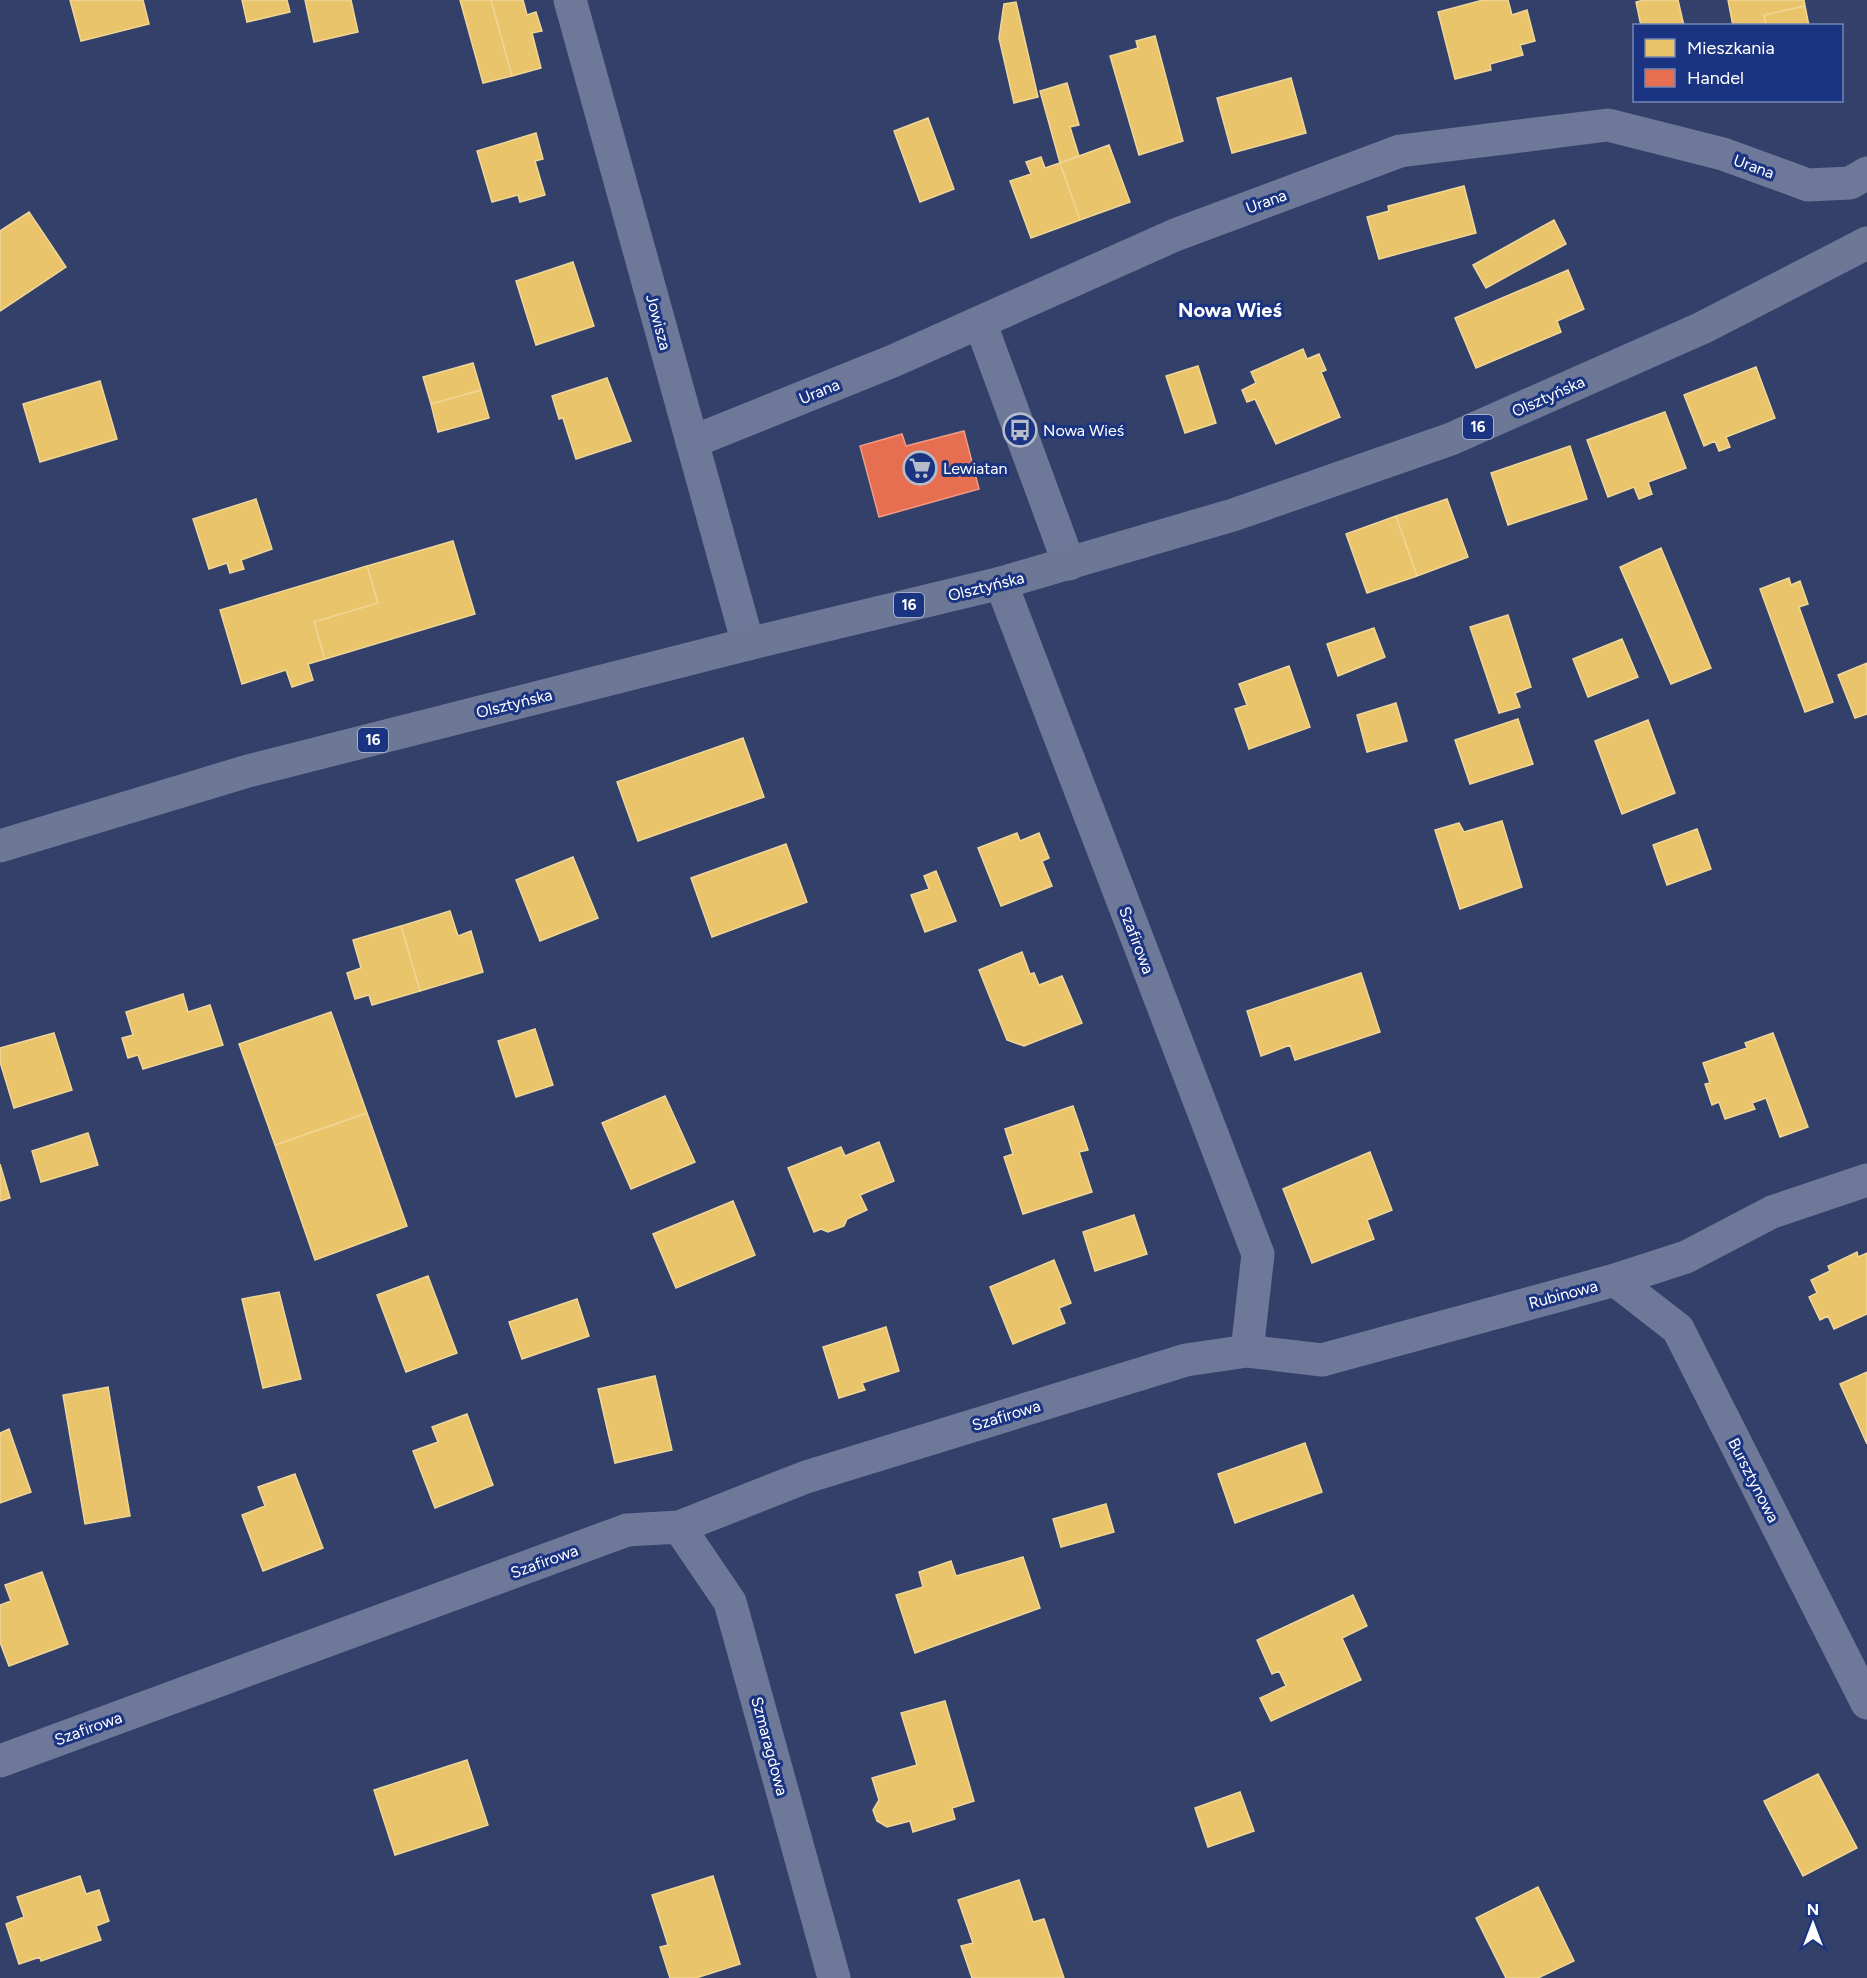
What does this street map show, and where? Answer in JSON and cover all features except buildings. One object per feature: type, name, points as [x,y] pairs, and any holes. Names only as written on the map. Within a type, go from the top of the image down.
[{"type":"main road","name":"Olsztyńska","points":[[0,846],[248,771],[748,644],[1001,584],[1233,515],[1399,460],[1451,439],[1702,328],[1867,243]]},
{"type":"street","name":"Jowisza","points":[[570,0],[748,644]]},
{"type":"street","name":"Urana","points":[[692,442],[893,361],[1175,235],[1400,152],[1608,125],[1723,154],[1808,185],[1850,183],[1867,173]]},
{"type":"street","points":[[980,322],[1069,564]]},
{"type":"street","name":"Szafirowa","points":[[0,1761],[627,1530],[679,1527],[806,1477],[1186,1360],[1247,1351],[1257,1254],[1001,584]]},
{"type":"street","name":"Rubinowa","points":[[1247,1351],[1322,1360],[1615,1280],[1686,1257],[1772,1212],[1867,1180]]},
{"type":"street","name":"Bursztynowa","points":[[1615,1280],[1678,1329],[1867,1703]]},
{"type":"street","name":"Szmaragdowa","points":[[679,1527],[730,1602],[834,1978]]},
{"type":"place","name":"Nowa Wieś","points":[[1020,430]]},
{"type":"place","name":"Lewiatan","points":[[920,468]]},
{"type":"district","name":"Nowa Wieś","points":[[1230,310]]}]
